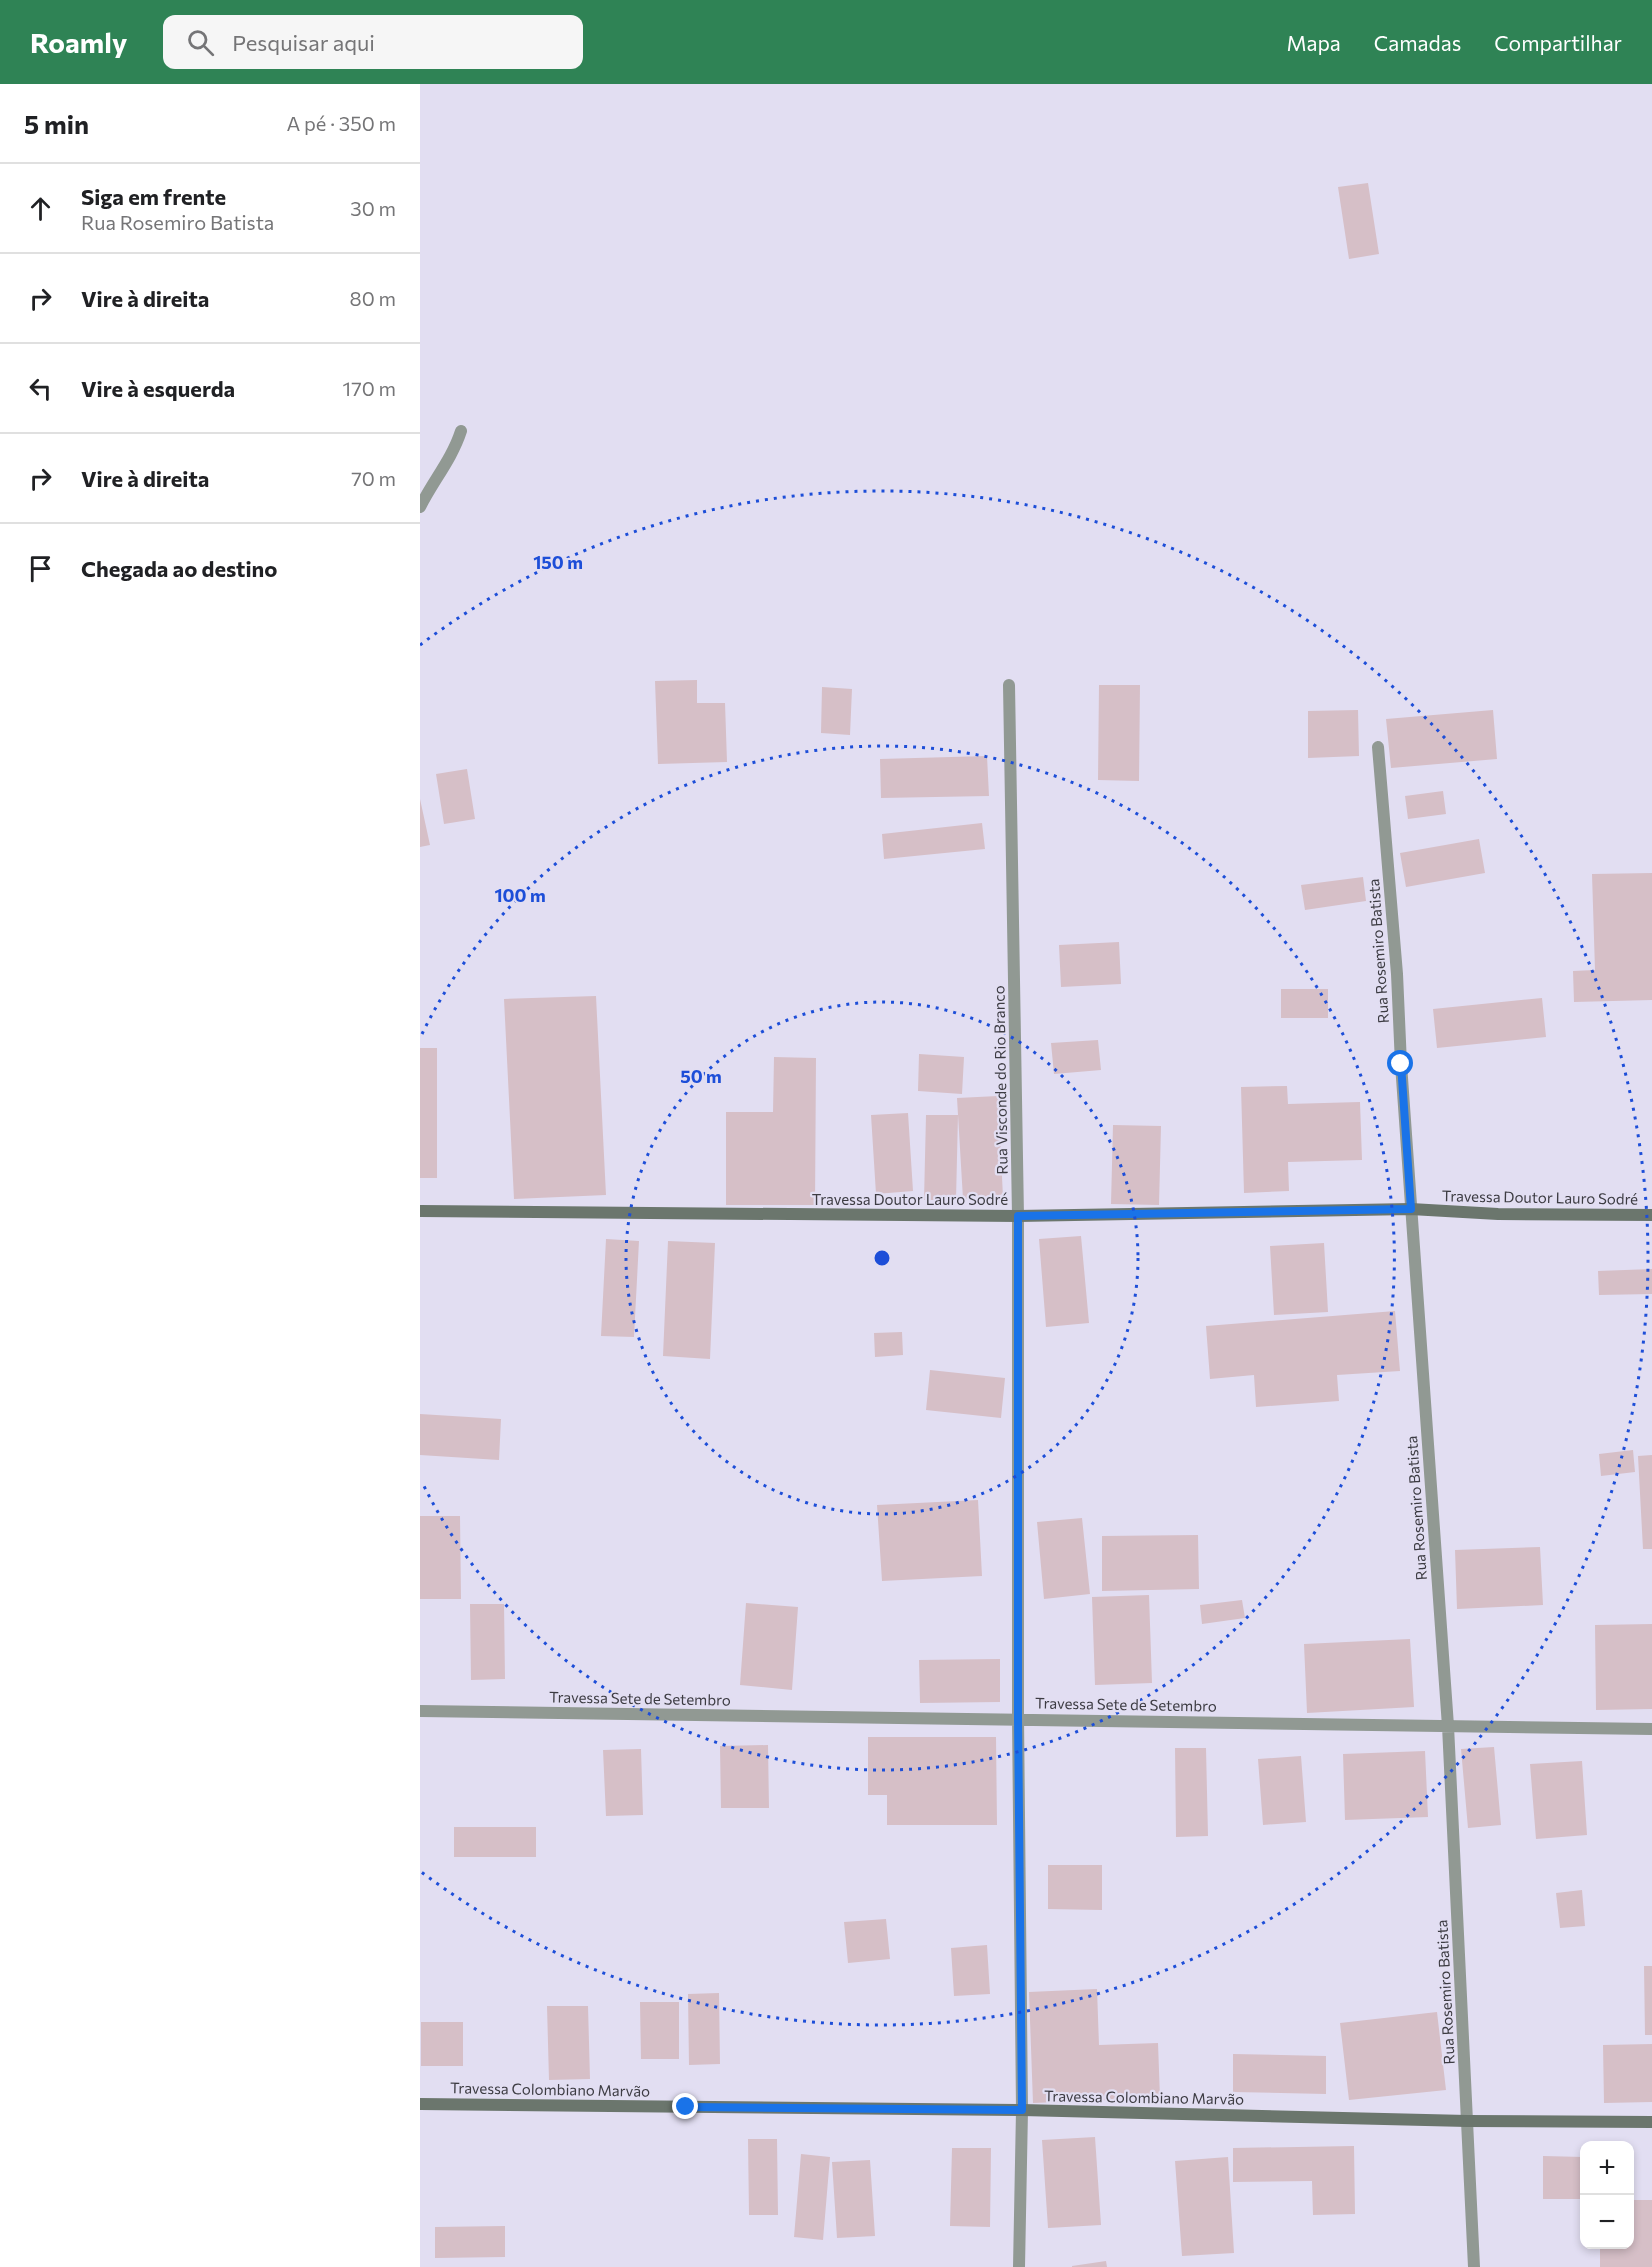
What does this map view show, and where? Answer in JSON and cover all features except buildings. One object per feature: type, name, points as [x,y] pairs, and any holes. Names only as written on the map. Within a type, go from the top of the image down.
[{"type":"street","points":[[420,507],[455,450],[461,431]]},
{"type":"street","name":"Rua Visconde do Rio Branco","points":[[1009,685],[1018,1216],[1018,1718],[1022,2110],[1019,2267]]},
{"type":"street","name":"Rua Rosemiro Batista","points":[[1378,747],[1397,974],[1411,1209],[1448,1726],[1474,2267]]},
{"type":"street","name":"Travessa Doutor Lauro Sodré","points":[[420,1211],[1018,1216],[1411,1209],[1498,1214],[1652,1215]]},
{"type":"street","name":"Travessa Sete de Setembro","points":[[420,1711],[1652,1729]]},
{"type":"street","name":"Travessa Colombiano Marvão","points":[[420,2104],[1022,2110],[1467,2121],[1652,2122]]},
{"type":"route","points":[[686,2107],[1022,2110],[1018,1718],[1018,1216],[1411,1209],[1401,1064]]}]
